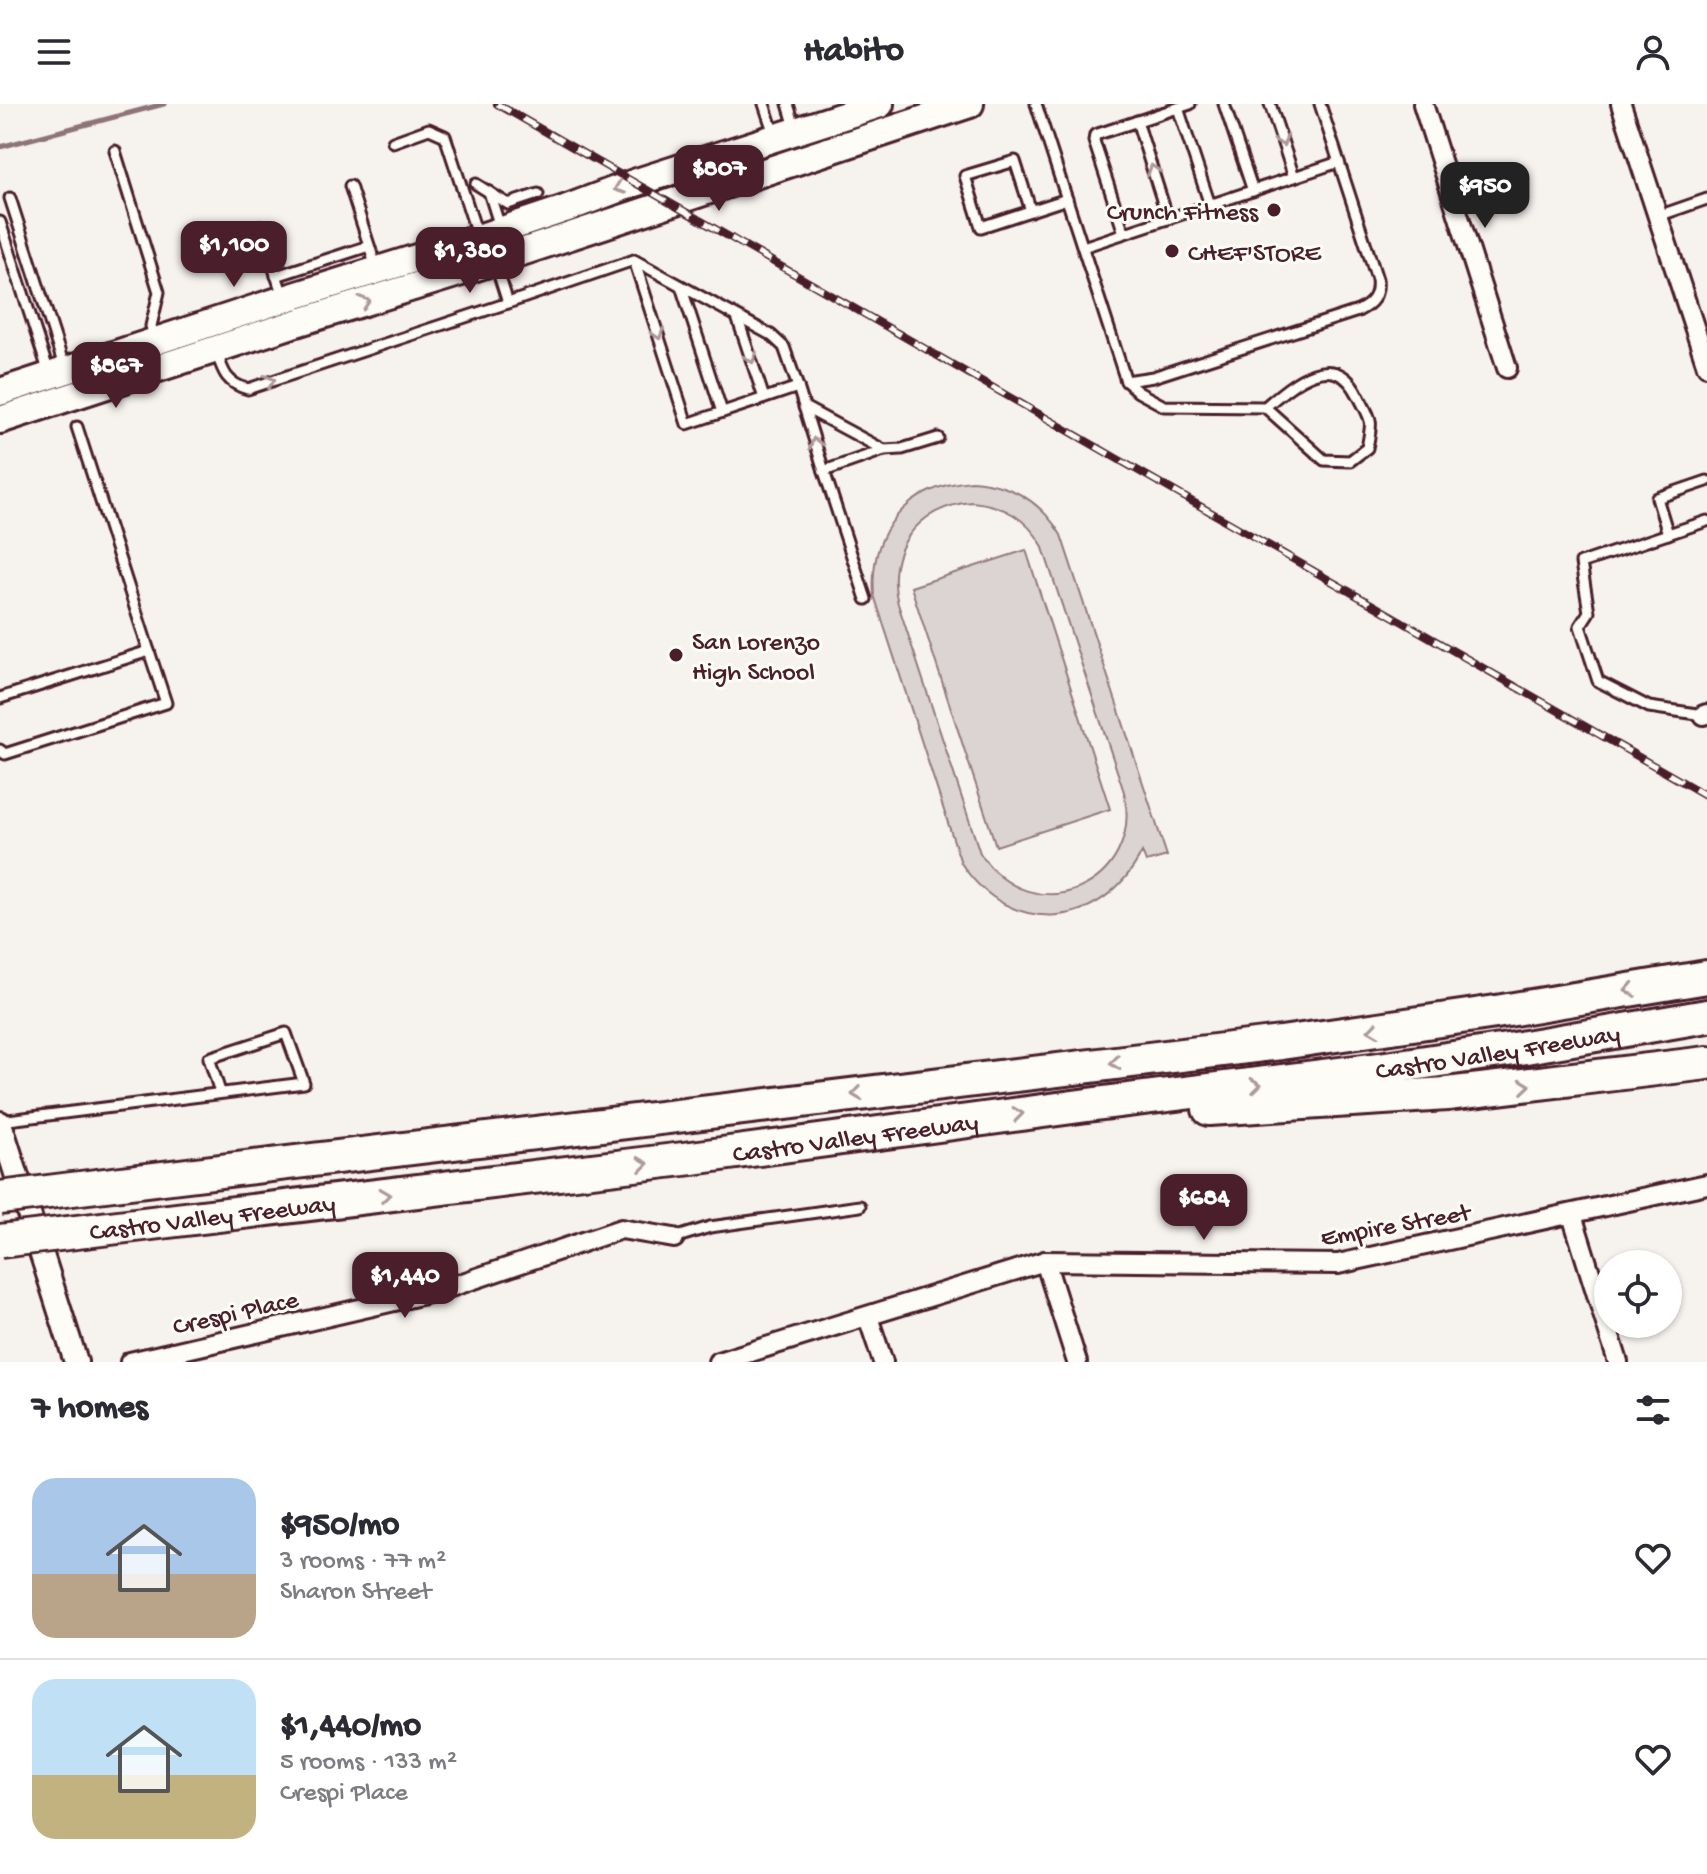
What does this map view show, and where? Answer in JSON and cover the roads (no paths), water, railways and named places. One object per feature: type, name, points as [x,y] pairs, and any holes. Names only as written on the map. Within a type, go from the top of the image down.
[{"type":"highway","name":"Castro Valley Freeway","points":[[0,1198],[1309,1039],[1707,977]]},
{"type":"highway","name":"Castro Valley Freeway","points":[[0,1241],[692,1158],[1444,1060],[1707,1016]]},
{"type":"highway","points":[[1095,1104],[1242,1109],[1447,1094],[1707,1063]]},
{"type":"main road","points":[[0,420],[970,104]]},
{"type":"main road","points":[[0,392],[206,324],[280,288],[373,258],[490,234],[872,105]]},
{"type":"main road","points":[[206,324],[215,350]]},
{"type":"street","points":[[1423,104],[1507,368]]},
{"type":"street","points":[[1621,104],[1707,366]]},
{"type":"street","points":[[0,1122],[76,1362]]},
{"type":"street","name":"Empire Street","points":[[718,1362],[1045,1261],[1338,1264],[1707,1184]]},
{"type":"street","points":[[1572,1215],[1618,1362]]},
{"type":"street","name":"Crespi Place","points":[[130,1362],[442,1290],[621,1229],[674,1238]]},
{"type":"street","points":[[1045,1261],[1077,1362]]},
{"type":"street","points":[[868,1317],[883,1362]]},
{"type":"lane","points":[[764,104],[785,134]]},
{"type":"lane","points":[[785,134],[788,104]]},
{"type":"lane","points":[[1036,104],[1126,381],[1138,392],[1164,406],[1265,407],[1324,460],[1350,461],[1367,448],[1372,423],[1352,384],[1341,373],[1326,372],[1297,379],[1265,407]]},
{"type":"lane","points":[[1124,233],[1094,141],[1095,135],[1190,104]]},
{"type":"lane","points":[[1224,104],[1253,191]]},
{"type":"lane","points":[[1270,104],[1294,177]]},
{"type":"lane","points":[[1126,381],[1153,377],[1367,306],[1375,297],[1378,284],[1320,104]]},
{"type":"lane","points":[[1178,108],[1210,205]]},
{"type":"lane","points":[[1137,121],[1168,219]]},
{"type":"lane","points":[[393,142],[429,129],[445,136],[490,234]]},
{"type":"lane","points":[[115,151],[159,292],[151,326],[156,342]]},
{"type":"lane","points":[[1031,211],[1015,161],[965,176],[981,227],[1031,211],[1067,199]]},
{"type":"lane","points":[[1083,247],[1339,162]]},
{"type":"lane","points":[[476,184],[508,204],[538,194]]},
{"type":"lane","points":[[350,186],[373,258]]},
{"type":"lane","points":[[489,192],[491,261],[508,303]]},
{"type":"lane","points":[[10,198],[58,374]]},
{"type":"lane","points":[[1658,216],[1707,199]]},
{"type":"lane","points":[[0,222],[58,374]]},
{"type":"lane","points":[[260,226],[280,288]]},
{"type":"lane","points":[[634,260],[687,424],[798,387]]},
{"type":"lane","points":[[215,350],[224,375],[236,386],[248,389],[634,260],[771,335],[784,347],[866,599]]},
{"type":"lane","points":[[681,286],[722,412]]},
{"type":"lane","points":[[737,317],[764,398]]},
{"type":"lane","points":[[804,407],[884,450]]},
{"type":"lane","points":[[0,750],[5,754],[166,703],[77,427]]},
{"type":"lane","points":[[824,471],[884,450],[902,449],[938,438]]},
{"type":"lane","points":[[1668,534],[1657,498],[1707,481]]},
{"type":"lane","points":[[1705,714],[1649,707],[1598,681],[1580,626],[1589,612],[1581,563],[1707,521]]},
{"type":"lane","points":[[0,698],[149,651]]},
{"type":"lane","points":[[0,1122],[304,1083],[286,1033],[209,1058],[220,1092]]},
{"type":"lane","points":[[674,1238],[710,1227],[860,1206]]},
{"type":"waterway","points":[[0,147],[164,104]]},
{"type":"railway","points":[[497,104],[1707,796]]},
{"type":"place","name":"Crunch Fitness","points":[[1274,210]]},
{"type":"place","name":"CHEF'STORE","points":[[1172,251]]},
{"type":"place","name":"San Lorenzo High School","points":[[676,655]]}]
